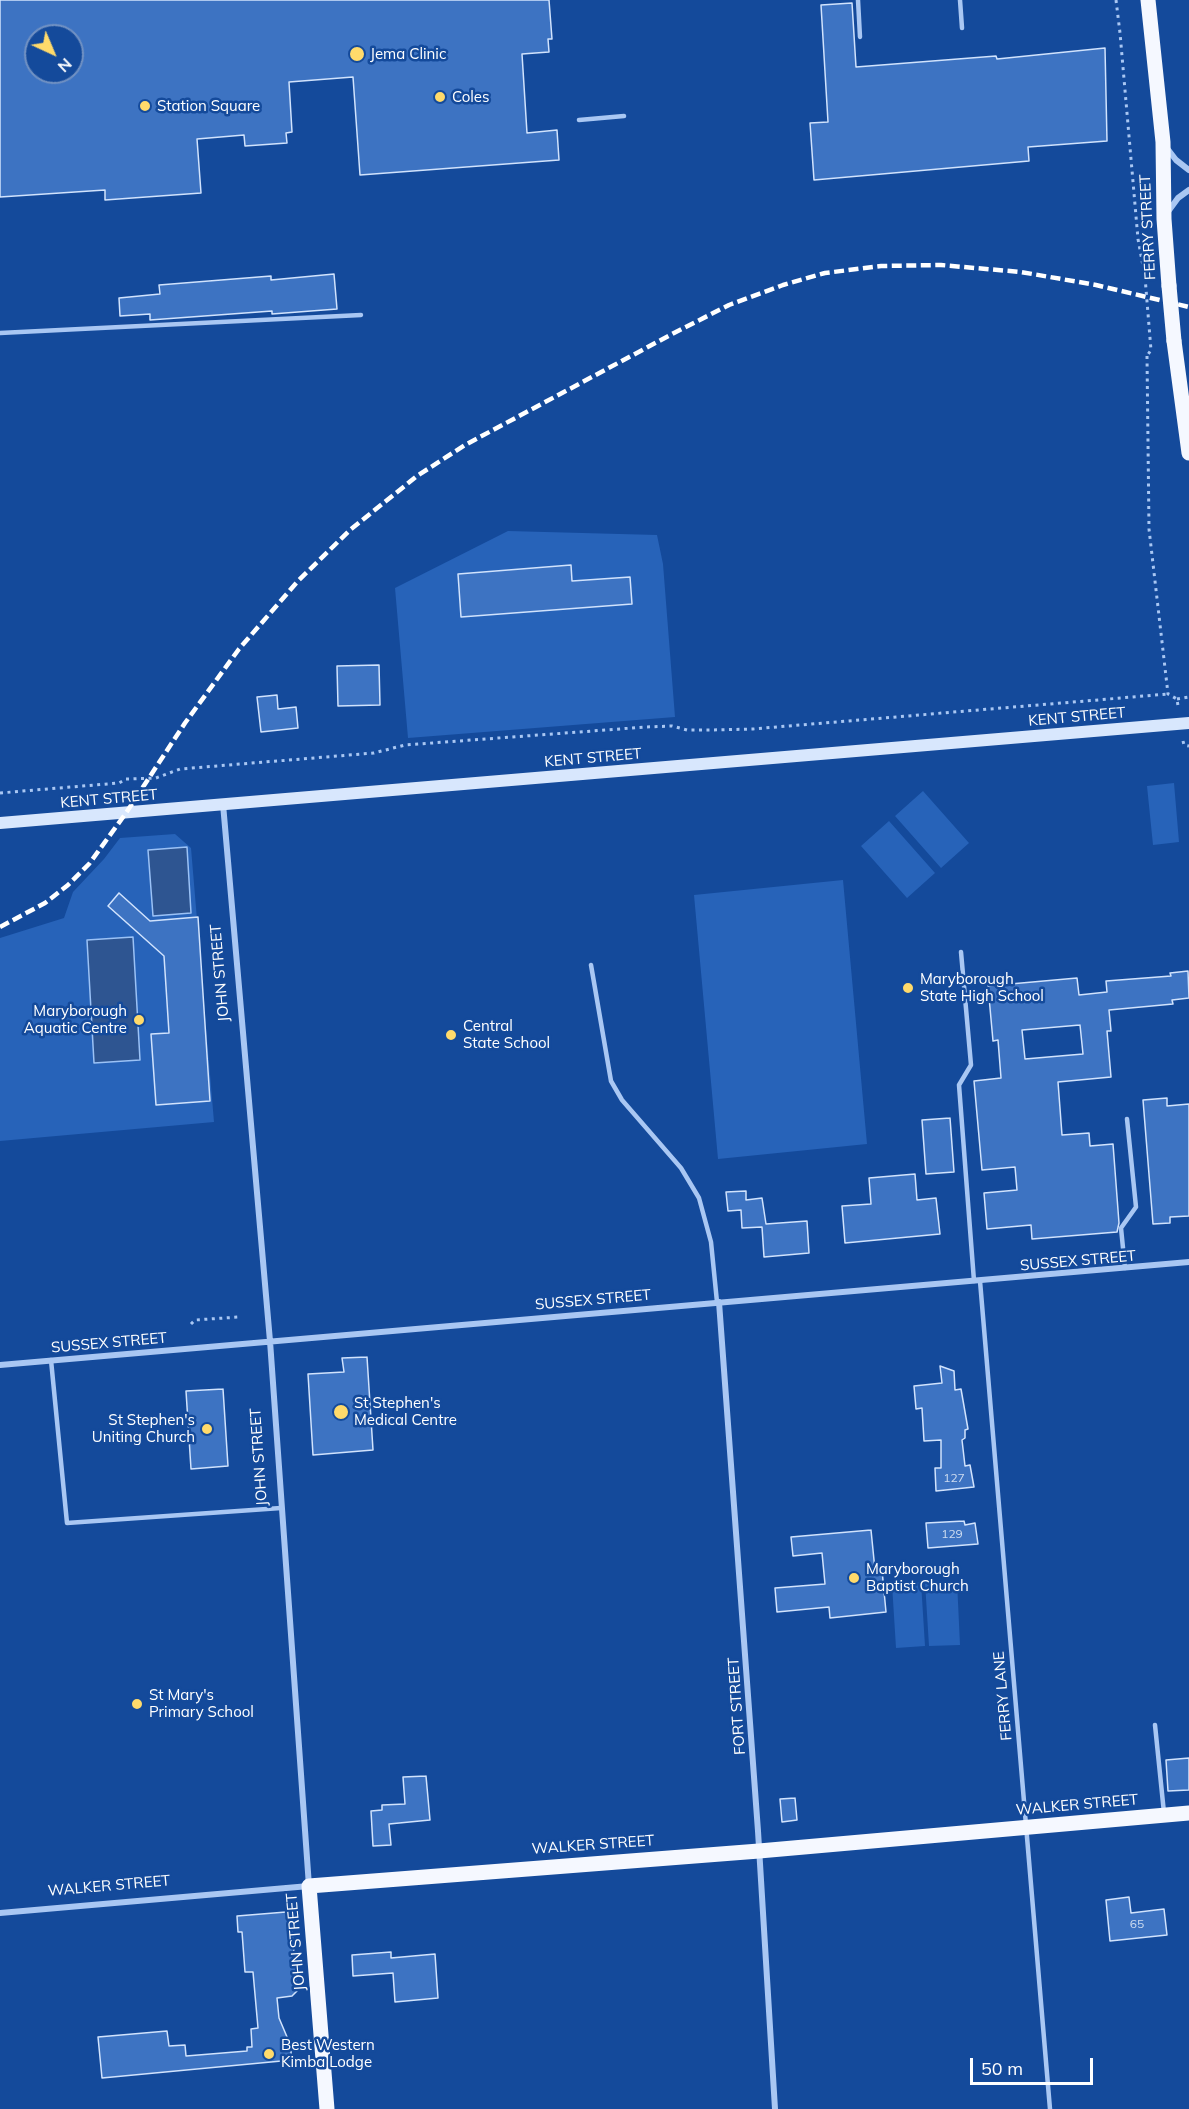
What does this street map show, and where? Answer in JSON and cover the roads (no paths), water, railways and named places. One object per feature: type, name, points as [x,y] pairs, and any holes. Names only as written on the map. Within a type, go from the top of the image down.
[{"type":"main road","name":"FERRY STREET","points":[[1148,0],[1162,142],[1169,286],[1174,341],[1186,410],[1189,453]]},
{"type":"main road","name":"KENT STREET","points":[[0,823],[1189,723]]},
{"type":"main road","name":"WALKER STREET","points":[[309,1886],[759,1851],[1189,1813]]},
{"type":"main road","name":"JOHN STREET","points":[[309,1886],[327,2109]]},
{"type":"street","points":[[1162,142],[1176,160],[1189,170]]},
{"type":"street","points":[[1164,219],[1178,198],[1189,190]]},
{"type":"street","name":"JOHN STREET","points":[[223,804],[270,1341],[309,1886]]},
{"type":"street","name":"SUSSEX STREET","points":[[0,1365],[1189,1262]]},
{"type":"street","name":"FORT STREET","points":[[718,1302],[759,1851],[775,2109]]},
{"type":"street","name":"WALKER STREET","points":[[0,1913],[309,1886]]},
{"type":"lane","points":[[858,0],[860,37]]},
{"type":"lane","points":[[960,0],[962,28]]},
{"type":"lane","points":[[579,120],[624,116]]},
{"type":"lane","points":[[0,333],[361,315]]},
{"type":"lane","name":"FERRY LANE","points":[[961,952],[971,1065],[959,1085],[1050,2109]]},
{"type":"lane","points":[[591,965],[610,1081],[622,1100],[681,1168],[699,1197],[711,1242],[718,1302]]},
{"type":"lane","points":[[1125,1268],[1120,1228],[1136,1207],[1127,1119]]},
{"type":"lane","points":[[51,1360],[67,1523],[281,1508]]},
{"type":"lane","points":[[1155,1725],[1164,1816]]},
{"type":"railway","points":[[0,927],[45,903],[89,864],[126,813],[185,723],[239,649],[298,581],[350,530],[417,476],[465,445],[674,333],[729,305],[783,285],[825,273],[881,266],[941,265],[1021,272],[1096,285],[1189,307]]},
{"type":"place","name":"Jema Clinic","points":[[357,54]]},
{"type":"place","name":"Coles","points":[[440,97]]},
{"type":"place","name":"Station Square","points":[[145,106]]},
{"type":"place","name":"Maryborough State High School","points":[[908,988]]},
{"type":"place","name":"Maryborough Aquatic Centre","points":[[139,1020]]},
{"type":"place","name":"Central State School","points":[[451,1035]]},
{"type":"place","name":"St Stephen's Medical Centre","points":[[341,1412]]},
{"type":"place","name":"St Stephen's Uniting Church","points":[[207,1429]]},
{"type":"place","name":"Maryborough Baptist Church","points":[[854,1578]]},
{"type":"place","name":"St Mary's Primary School","points":[[137,1704]]},
{"type":"place","name":"Best Western Kimba Lodge","points":[[269,2054]]}]
